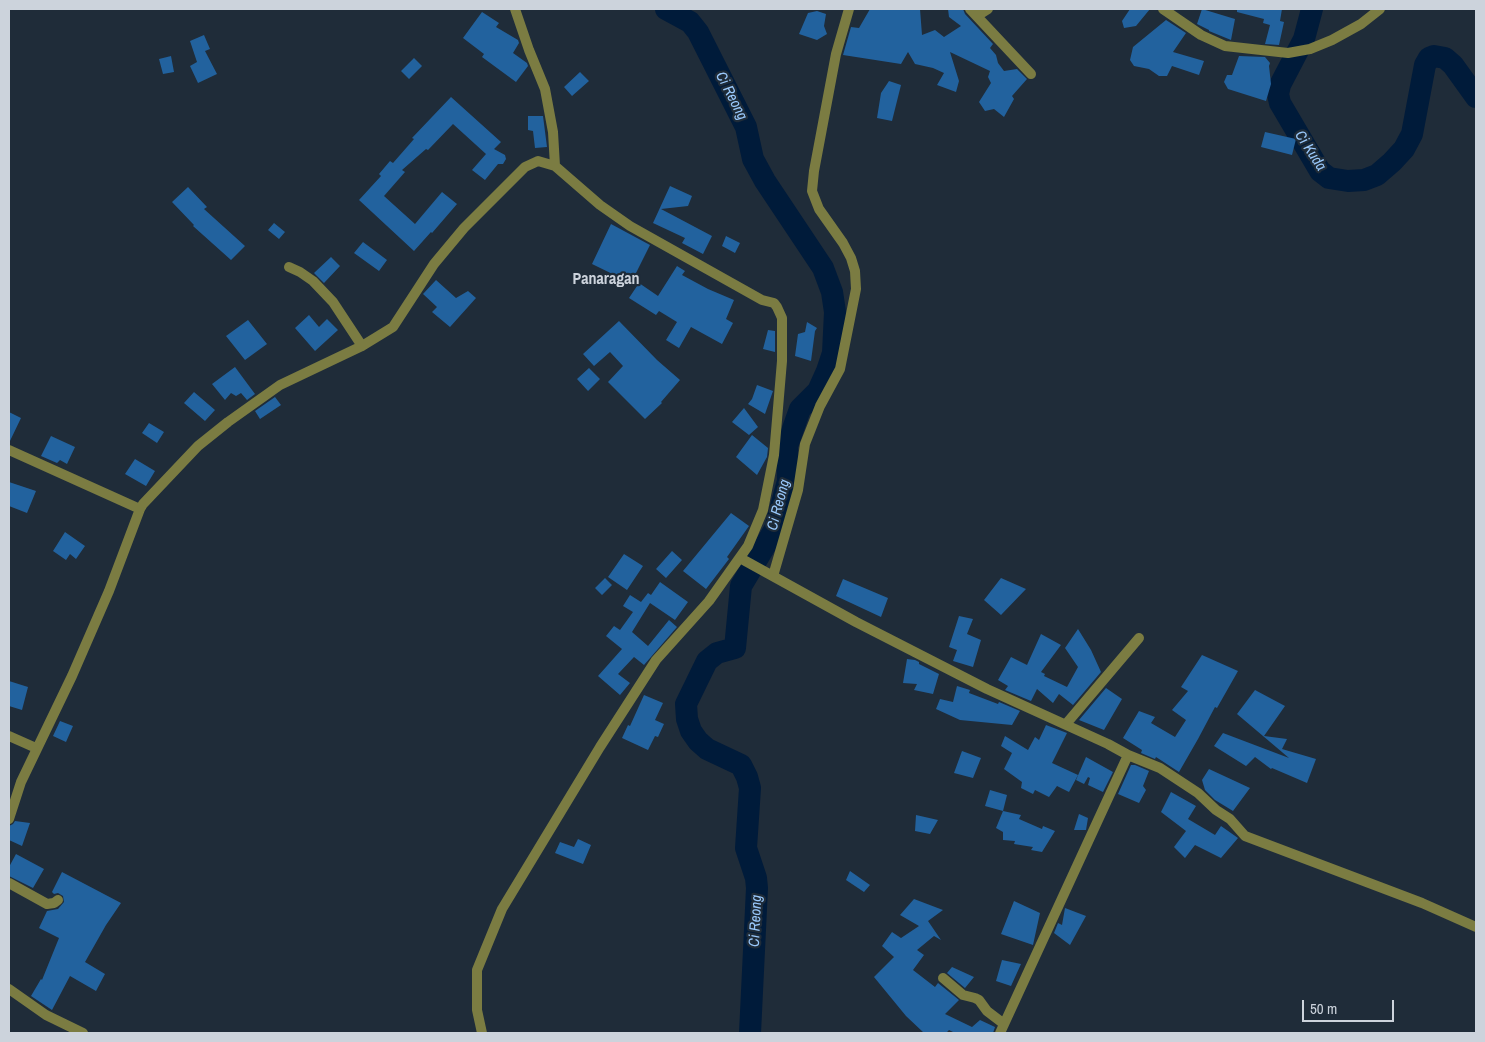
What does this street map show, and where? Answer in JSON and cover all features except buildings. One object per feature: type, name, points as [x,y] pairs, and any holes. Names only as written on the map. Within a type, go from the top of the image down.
[{"type":"street","points":[[515,9],[528,50],[545,89],[553,132],[555,166]]},
{"type":"street","points":[[770,575],[798,490],[805,444],[820,406],[840,369],[856,289],[855,271],[851,258],[843,242],[819,209],[812,191],[836,54],[849,9]]},
{"type":"street","points":[[974,12],[988,9]]},
{"type":"street","points":[[1163,9],[1201,35],[1225,46],[1288,53],[1310,49],[1332,40],[1361,24],[1380,9]]},
{"type":"street","points":[[974,12],[1031,74]]},
{"type":"street","points":[[9,819],[21,782],[72,676],[105,599],[140,509],[192,452],[228,422],[280,385],[312,368],[362,346],[394,327],[434,264],[464,228],[525,167],[538,161],[555,166],[600,205],[630,226],[762,300],[774,303],[782,318],[782,361],[774,455],[763,510],[745,561],[656,660],[600,747],[507,901],[478,970],[477,1010],[482,1033]]},
{"type":"street","points":[[289,268],[300,272],[326,295],[362,346]]},
{"type":"street","points":[[9,450],[140,509]]},
{"type":"street","points":[[745,561],[856,622],[944,667],[1023,706],[1160,768],[1198,793],[1216,810],[1230,819],[1245,836],[1422,903],[1476,927]]},
{"type":"street","points":[[1066,724],[1138,638]]},
{"type":"street","points":[[9,736],[36,748]]},
{"type":"street","points":[[943,978],[962,995],[979,1000],[1002,1028],[1128,755]]},
{"type":"street","points":[[9,883],[47,904],[58,900]]},
{"type":"street","points":[[9,989],[46,1015],[83,1033]]},
{"type":"waterway","name":"Ci Reong","points":[[666,9],[690,22],[698,32],[746,127],[753,159],[765,181],[823,268],[832,292],[835,312],[833,353],[827,371],[818,391],[800,409],[787,446],[788,481],[775,529],[741,586],[735,648],[717,653],[707,661],[686,704],[687,719],[691,731],[698,741],[707,749],[741,765],[750,788],[746,848],[756,878],[757,888],[750,1033]]},
{"type":"waterway","name":"Ci Kuda","points":[[1312,9],[1304,39],[1280,85],[1278,94],[1280,103],[1320,171],[1329,178],[1348,181],[1364,180],[1377,175],[1404,149],[1412,134],[1425,65],[1429,58],[1434,56],[1445,58],[1453,65],[1476,97]]},
{"type":"district","name":"Panaragan","points":[[606,280]]}]
